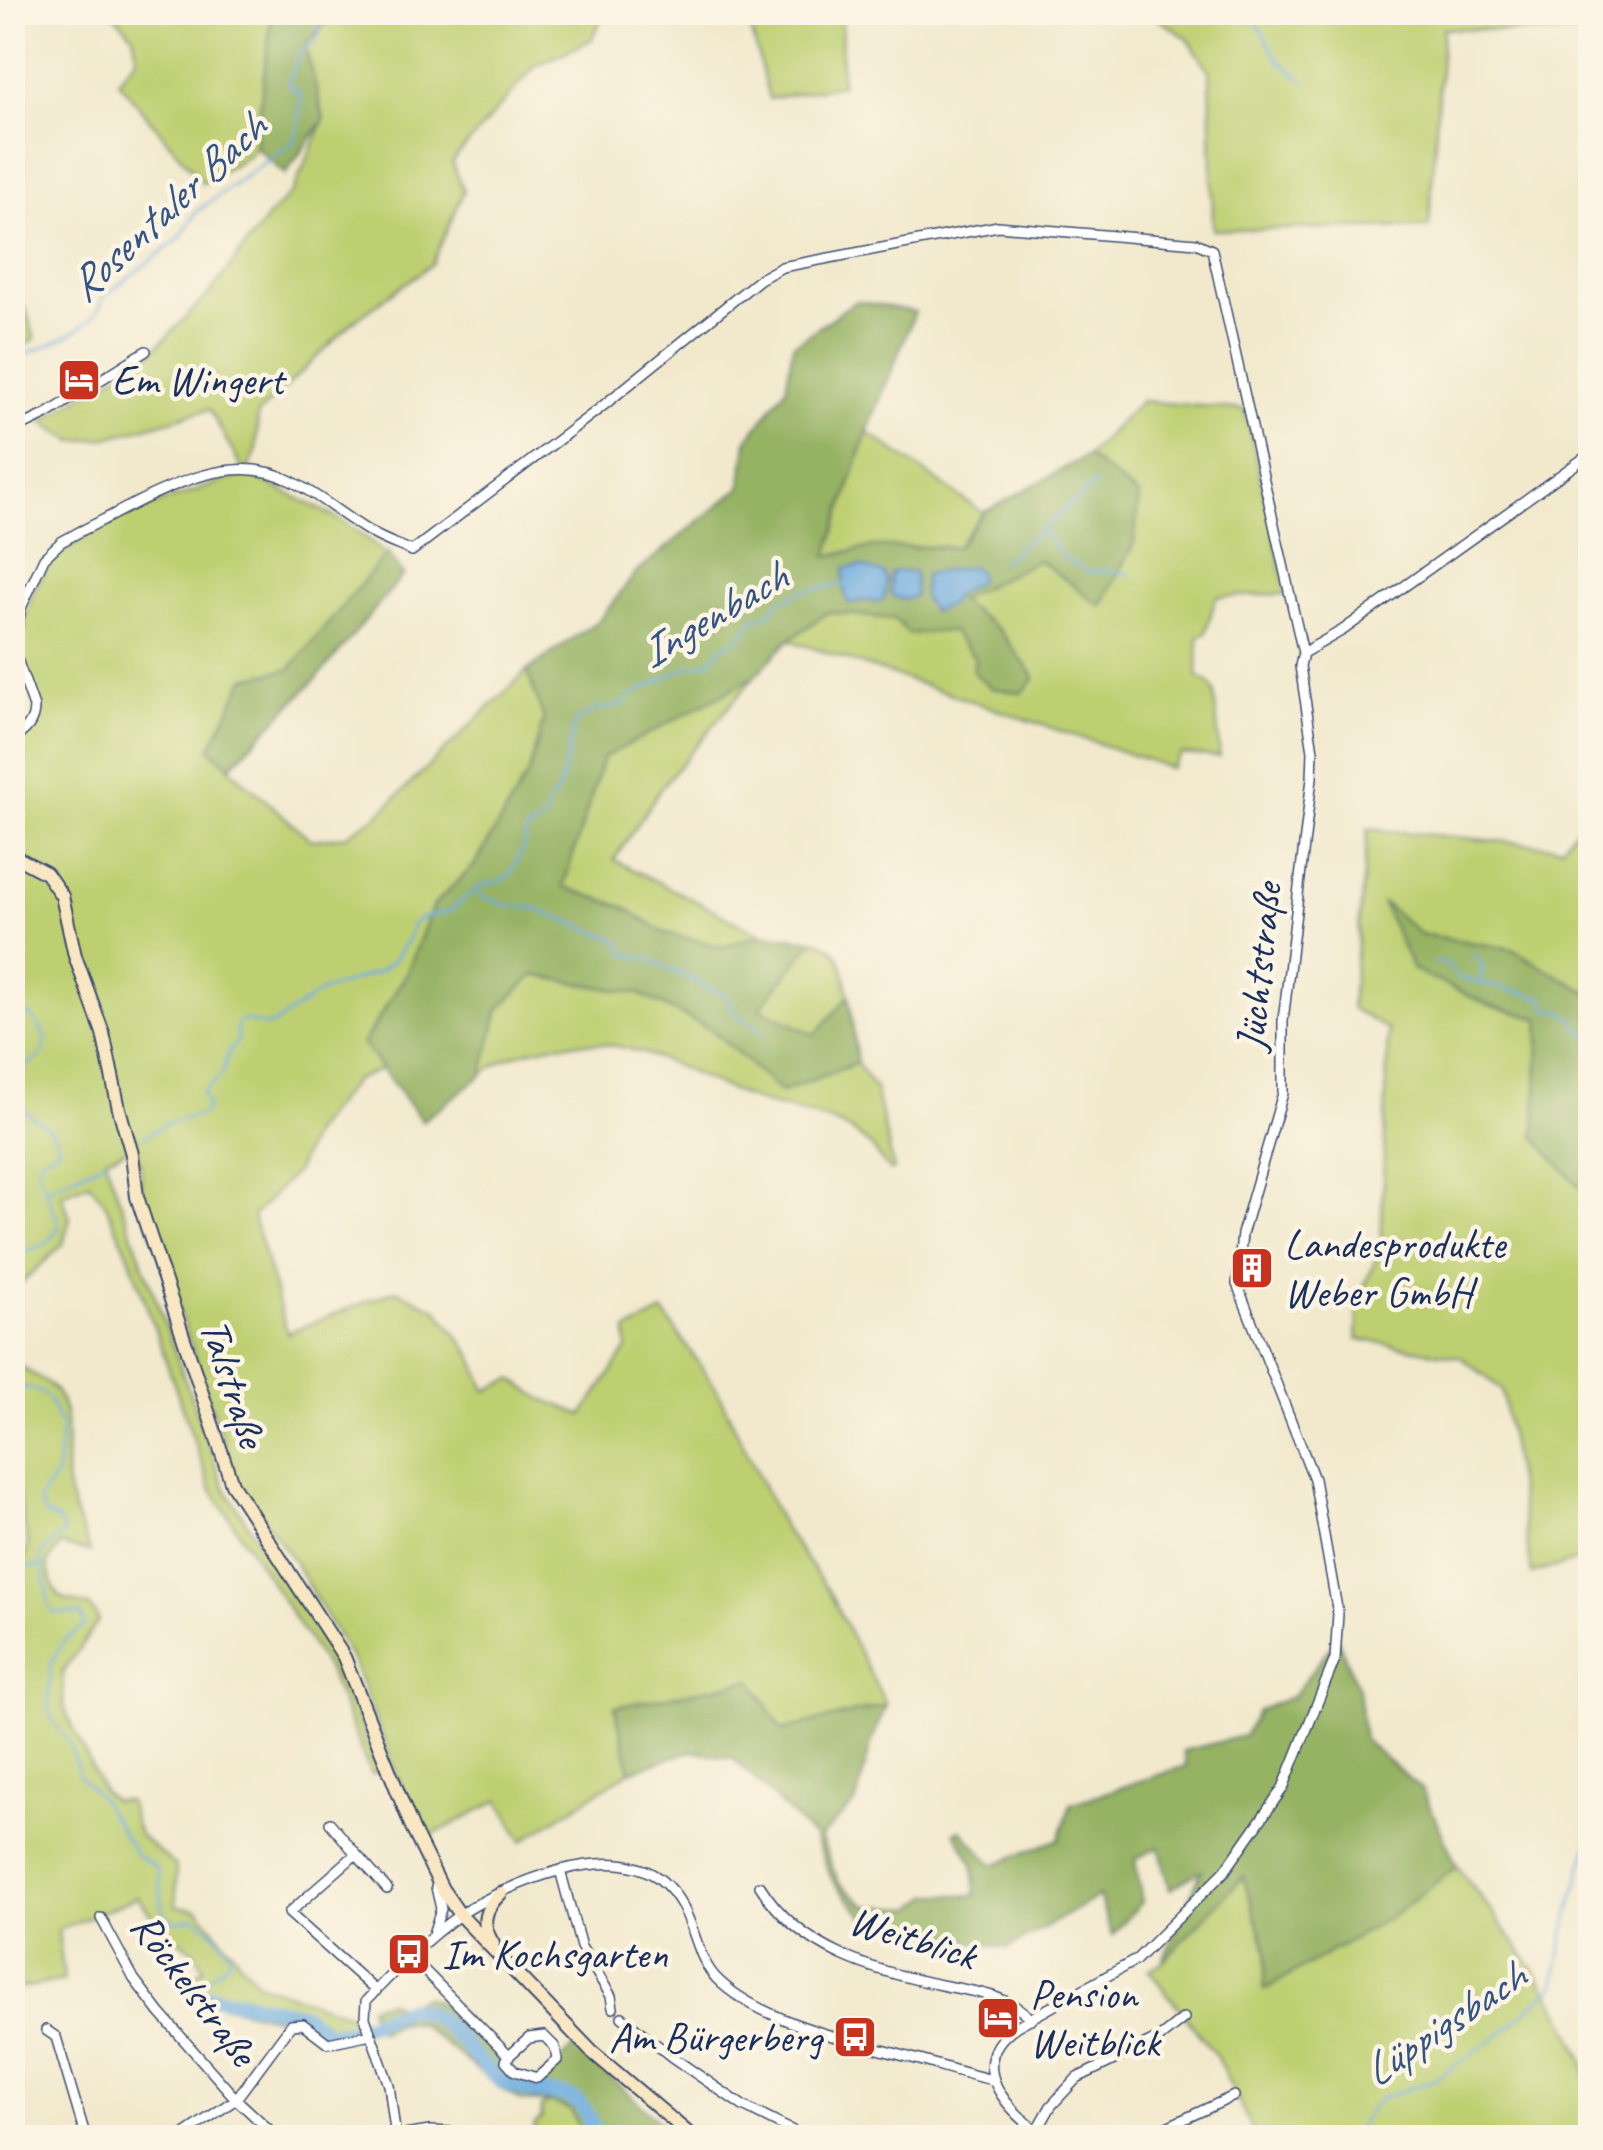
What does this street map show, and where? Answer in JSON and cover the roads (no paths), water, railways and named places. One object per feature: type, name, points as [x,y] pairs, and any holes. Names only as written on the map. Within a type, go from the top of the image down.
[{"type":"main road","name":"Talstraße","points":[[12,854],[46,873],[62,896],[75,956],[104,1033],[132,1154],[137,1198],[232,1484],[344,1657],[428,1860],[460,1914],[499,1955],[591,2051],[694,2138]]},
{"type":"main road","points":[[499,1955],[484,1919],[488,1906],[501,1892]]},
{"type":"street","name":"Jüchtstraße","points":[[12,738],[20,735],[34,717],[13,648],[22,608],[44,558],[61,542],[204,474],[228,468],[263,469],[292,481],[374,534],[412,551],[599,409],[760,279],[782,267],[998,226],[1196,242],[1212,250],[1303,653],[1300,666],[1313,750],[1283,1022],[1283,1093],[1242,1234],[1237,1284],[1314,1479],[1338,1614],[1334,1659],[1283,1788],[1224,1872],[1136,1960],[1031,2018]]},
{"type":"street","points":[[12,431],[46,415],[146,351]]},
{"type":"street","points":[[1303,653],[1343,630],[1590,454]]},
{"type":"street","points":[[330,1823],[386,1889]]},
{"type":"street","points":[[356,1854],[289,1913],[376,1991]]},
{"type":"street","points":[[428,1860],[441,1909],[429,1941]]},
{"type":"street","points":[[533,2133],[474,2136],[430,2131],[393,2137],[388,2085],[368,2027],[366,2001],[460,1914],[501,1892],[560,1870],[605,1863],[629,1866],[659,1879],[686,1910],[705,1961],[717,1979],[772,2016],[992,2080]]},
{"type":"street","points":[[560,1870],[581,1947],[611,1996],[612,2008]]},
{"type":"street","name":"Weitblick","points":[[760,1886],[784,1918],[838,1955],[924,1982],[995,1995],[1031,2018]]},
{"type":"street","name":"Röckelstraße","points":[[100,1918],[134,1979],[236,2099],[278,2138]]},
{"type":"street","points":[[411,1958],[509,2056]]},
{"type":"street","name":"Weitblick","points":[[1008,2004],[1017,2026]]},
{"type":"street","points":[[622,2016],[672,2057],[743,2106],[807,2138]]},
{"type":"street","points":[[1031,2018],[1008,2032],[991,2064],[992,2080],[1004,2101],[1048,2138]]},
{"type":"street","points":[[1037,2131],[1052,2106],[1077,2078],[1159,2038],[1184,2018]]},
{"type":"street","name":"Röckelstraße","points":[[236,2099],[292,2025],[303,2024],[328,2044],[368,2027]]},
{"type":"street","points":[[46,2030],[56,2037],[86,2138]]},
{"type":"street","points":[[544,2036],[556,2047],[557,2060],[537,2078],[515,2071],[506,2060],[509,2056],[529,2038],[544,2036]]},
{"type":"street","points":[[964,2072],[991,2064]]},
{"type":"street","points":[[1143,2138],[1234,2096]]},
{"type":"street","points":[[178,2138],[236,2099]]},
{"type":"water","points":[[861,566],[883,573],[887,580],[884,599],[877,603],[866,600],[849,604],[845,568]]},
{"type":"water","points":[[973,566],[979,574],[978,582],[954,596],[949,605],[932,612],[923,597],[925,574]]},
{"type":"water","points":[[891,573],[915,573],[912,597],[902,599],[890,594]]},
{"type":"waterway","name":"Rosentaler Bach","points":[[12,358],[80,328],[99,308],[103,297],[179,239],[197,211],[292,143],[298,133],[301,94],[288,84],[301,50],[313,44],[320,34],[318,25],[324,12]]},
{"type":"waterway","points":[[1243,12],[1257,23],[1279,61],[1306,82]]},
{"type":"waterway","name":"Ingenbach","points":[[1001,563],[1096,484]]},
{"type":"waterway","points":[[1042,531],[1064,558],[1089,573],[1102,570],[1132,574]]},
{"type":"waterway","name":"Ingenbach","points":[[143,1138],[167,1123],[203,1114],[208,1105],[202,1093],[222,1075],[228,1054],[238,1040],[236,1027],[242,1020],[266,1026],[276,1023],[320,992],[378,972],[394,960],[412,925],[422,918],[450,911],[482,885],[509,876],[527,831],[546,818],[547,807],[559,790],[575,723],[596,709],[622,706],[630,696],[685,668],[710,662],[722,647],[740,638],[754,618],[769,614],[780,599],[801,591],[845,584]]},
{"type":"waterway","points":[[478,895],[506,905],[530,907],[618,940],[626,954],[651,960],[726,996],[734,1013],[764,1033]]},
{"type":"waterway","points":[[1474,954],[1483,967],[1480,983]]},
{"type":"waterway","points":[[1434,963],[1443,961],[1459,978],[1544,998],[1547,1010],[1561,1010],[1590,1038]]},
{"type":"waterway","points":[[12,1000],[37,1023],[46,1038],[43,1055],[12,1075]]},
{"type":"waterway","points":[[12,1084],[22,1107],[57,1140],[59,1148],[39,1160],[38,1172],[60,1226],[46,1244],[12,1260]]},
{"type":"waterway","name":"Ingenbach","points":[[45,1190],[105,1161]]},
{"type":"waterway","points":[[12,1280],[12,1287]]},
{"type":"waterway","points":[[12,1381],[45,1395],[62,1427],[57,1474],[39,1500],[44,1514],[64,1529],[40,1555],[50,1608],[54,1613],[81,1614],[84,1626],[63,1642],[51,1663],[48,1707],[54,1723],[70,1743],[79,1776],[100,1798],[136,1855],[158,1871],[163,1911],[177,1922],[194,1917],[226,1947],[230,1960],[205,1981],[204,1989],[212,1996]]},
{"type":"waterway","points":[[12,1568],[41,1566]]},
{"type":"waterway","name":"Lüppigsbach","points":[[1349,2138],[1379,2099],[1432,2081],[1500,2035],[1554,1986],[1590,1838]]},
{"type":"waterway","points":[[212,1996],[303,2014],[328,2033],[352,2030],[408,2008],[423,2011],[448,2028],[505,2083],[571,2098],[589,2118],[595,2138]]},
{"type":"place","name":"Em Wingert","points":[[79,380]]},
{"type":"place","name":"Landesprodukte Weber GmbH","points":[[1252,1268]]},
{"type":"place","name":"Im Kochsgarten","points":[[409,1954]]},
{"type":"place","name":"Pension Weitblick","points":[[998,2018]]},
{"type":"place","name":"Am Bürgerberg","points":[[855,2037]]}]
